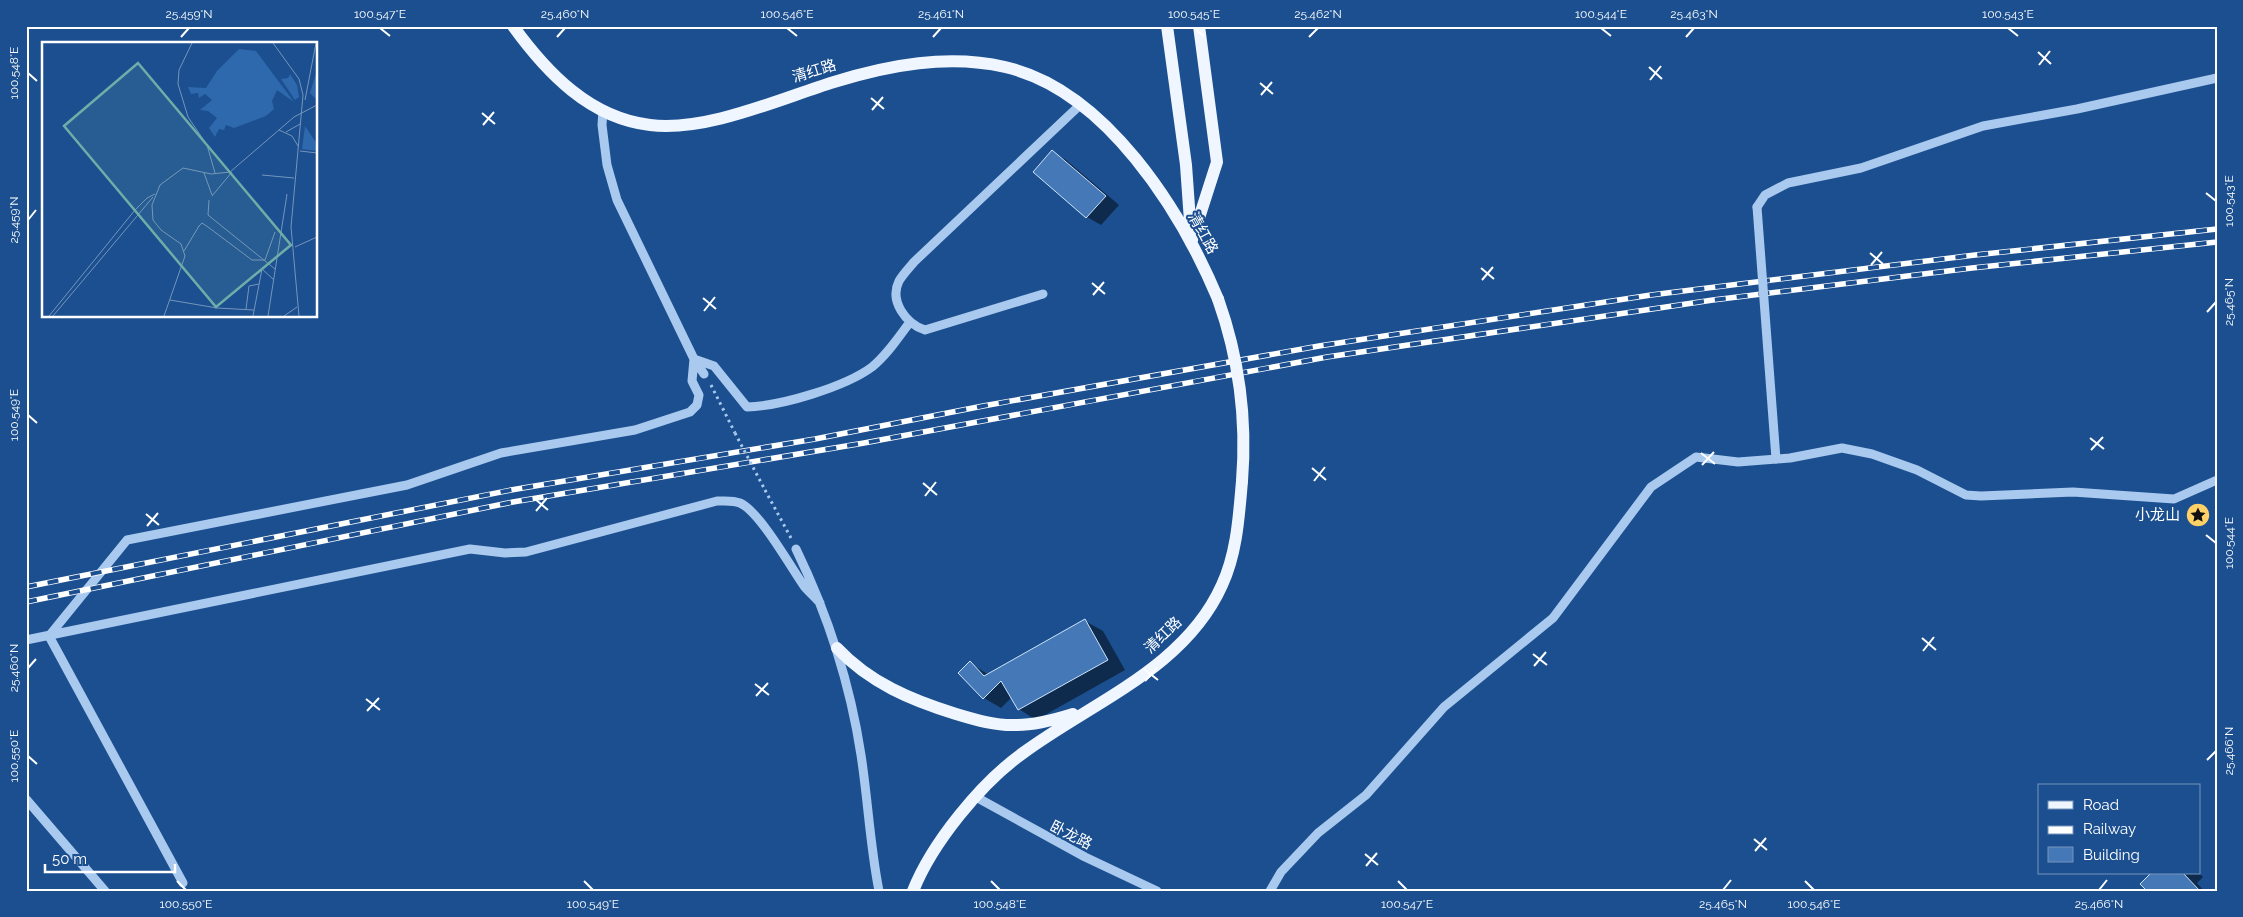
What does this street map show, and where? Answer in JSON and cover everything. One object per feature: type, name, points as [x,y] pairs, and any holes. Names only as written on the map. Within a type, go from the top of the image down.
[{"type":"main road","name":"清红路","points":[[514,26],[530,49],[560,81],[580,97],[603,110],[632,122],[648,125],[693,125],[871,72],[929,62],[984,63],[1022,72],[1058,90],[1080,105],[1102,124],[1131,155],[1158,190],[1191,243],[1218,299],[1231,340],[1239,379],[1244,440],[1242,481],[1231,558],[1222,585],[1212,603],[1188,636],[1168,655],[1146,673],[1103,702],[1021,754],[1002,770],[976,797],[938,845],[913,891]]},
{"type":"main road","points":[[1167,26],[1186,165],[1191,243]]},
{"type":"main road","points":[[1191,243],[1217,162],[1199,26]]},
{"type":"main road","points":[[837,648],[861,671],[892,690],[934,707],[990,723],[1015,726],[1045,722],[1103,702]]},
{"type":"street","points":[[1776,459],[1757,207],[1765,195],[1788,183],[1861,168],[1984,126],[2017,118],[2077,109],[2217,78]]},
{"type":"street","points":[[1043,294],[925,330],[914,327],[899,307],[896,297],[899,282],[909,269],[1080,105]]},
{"type":"street","points":[[603,110],[607,165],[617,200],[694,359],[704,374]]},
{"type":"street","points":[[694,359],[714,366],[747,407],[767,406],[835,386],[862,373],[873,366],[890,348],[910,322]]},
{"type":"street","points":[[49,636],[126,540],[407,486],[501,453],[635,430],[690,412],[697,405],[698,395],[692,381],[694,359]]},
{"type":"street","points":[[1270,891],[1281,872],[1318,833],[1366,796],[1444,707],[1553,618],[1650,487],[1696,456],[1738,462],[1776,459],[1842,448],[1872,454],[1917,470],[1966,495],[1981,496],[2073,492],[2174,499],[2217,480]]},
{"type":"street","points":[[26,640],[470,548],[505,553],[526,552],[717,501],[734,501],[742,504],[749,510],[764,527],[806,587],[820,602]]},
{"type":"street","points":[[796,549],[820,602],[837,648],[856,722],[879,891]]},
{"type":"street","points":[[49,636],[183,883]]},
{"type":"street","name":"卧龙路","points":[[976,797],[1038,833],[1157,891]]},
{"type":"street","points":[[26,799],[105,891]]},
{"type":"path","points":[[704,374],[796,549]]},
{"type":"building","points":[[1052,150],[1106,196],[1086,218],[1033,172]]},
{"type":"building","points":[[1085,619],[1108,660],[1018,710],[1001,681],[983,699],[958,673],[970,661],[984,676]]},
{"type":"building","points":[[2150,874],[2184,874],[2200,891],[2147,891],[2140,884]]},
{"type":"railway","points":[[26,587],[511,490],[815,439],[983,406],[1319,346],[1651,295],[1975,255],[2217,229]]},
{"type":"railway","points":[[26,602],[513,502],[864,443],[1327,357],[1713,300],[1972,268],[2217,242]]},
{"type":"place","name":"小龙山","points":[[2198,515]]}]
